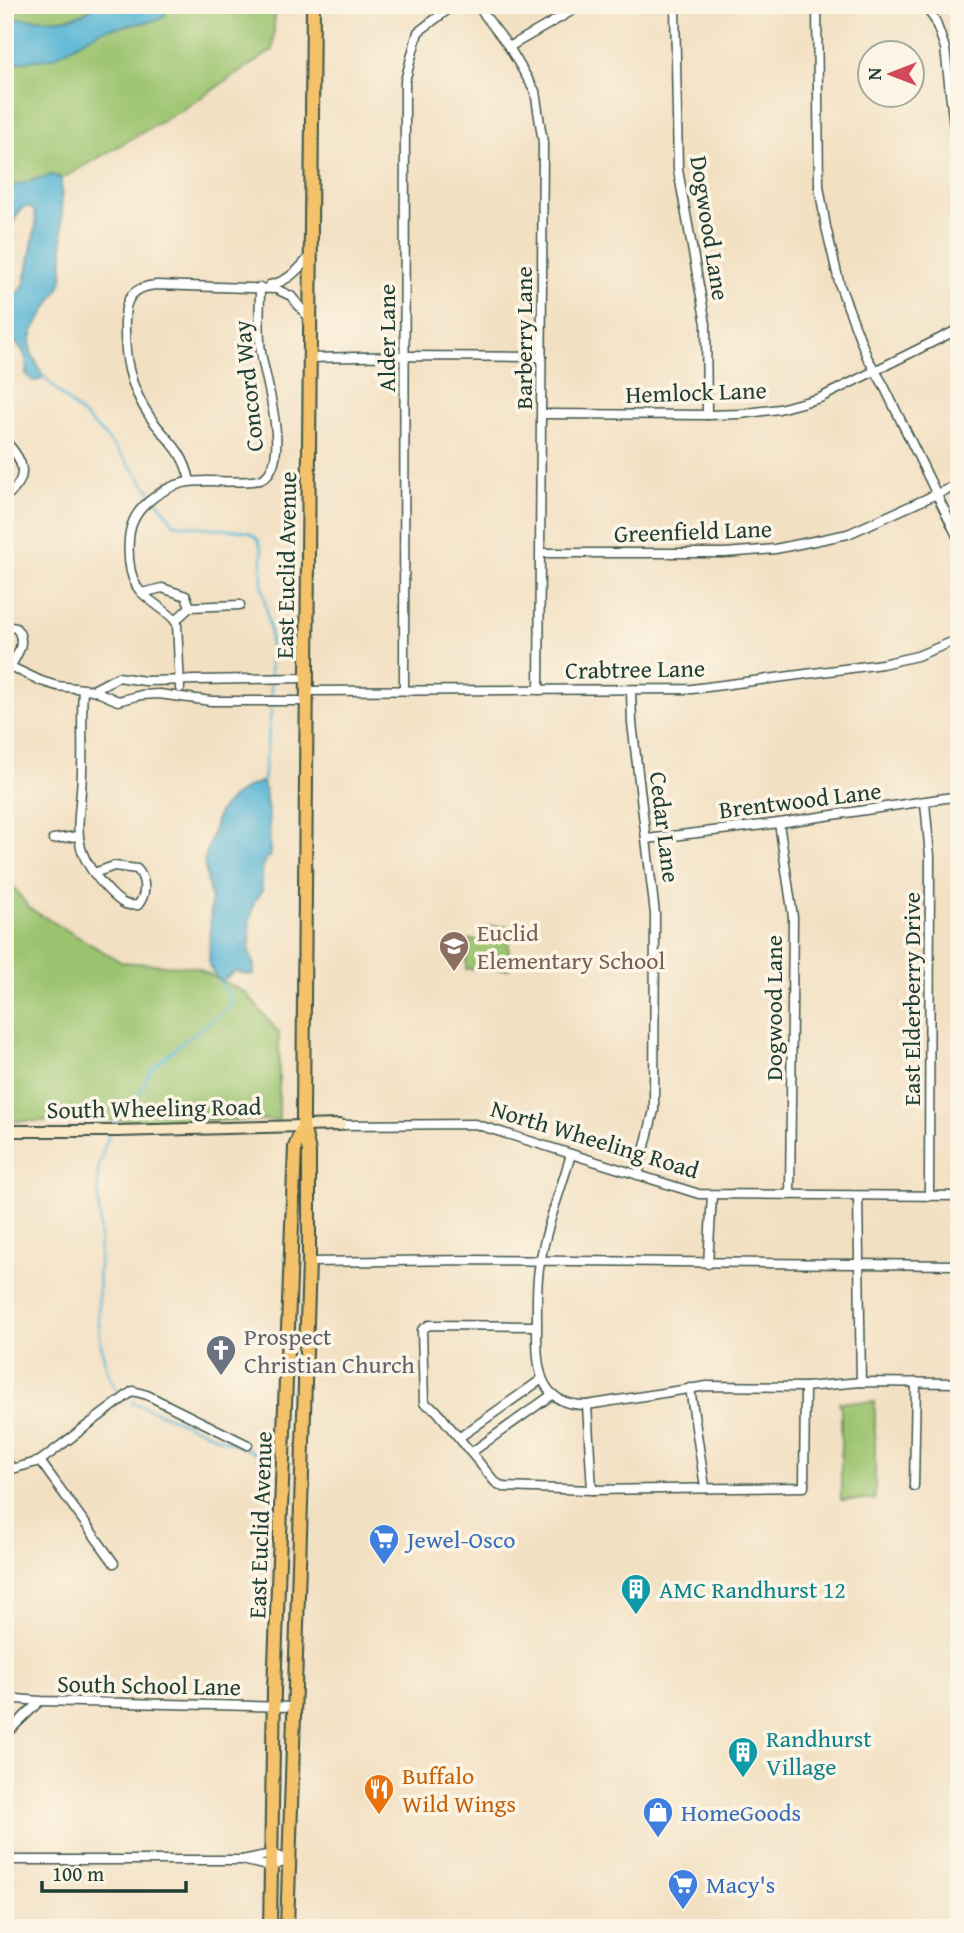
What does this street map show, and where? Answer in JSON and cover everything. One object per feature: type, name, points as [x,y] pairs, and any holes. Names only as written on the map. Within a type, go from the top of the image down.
[{"type":"main road","name":"East Euclid Avenue","points":[[287,1928],[309,1262],[309,1150],[303,1126],[313,5]]},
{"type":"main road","name":"East Euclid Avenue","points":[[270,1928],[274,1707],[295,1147],[303,1126]]},
{"type":"street","name":"Alder Lane","points":[[404,690],[405,82],[418,32],[454,5]]},
{"type":"street","name":"Barberry Lane","points":[[477,5],[509,47],[535,91],[543,143],[539,690]]},
{"type":"street","points":[[509,47],[582,5]]},
{"type":"street","name":"Dogwood Lane","points":[[676,5],[678,170],[706,324],[707,415]]},
{"type":"street","points":[[817,5],[817,164],[822,208],[846,306],[860,343],[959,540]]},
{"type":"street","points":[[923,5],[935,20],[945,48],[959,171]]},
{"type":"street","points":[[260,287],[283,282],[311,255]]},
{"type":"street","points":[[190,481],[181,454],[151,418],[128,375],[124,341],[126,302],[134,291],[147,286],[276,289],[291,296],[310,320]]},
{"type":"street","name":"Concord Way","points":[[142,593],[133,579],[129,542],[134,517],[149,501],[174,484],[190,481],[252,481],[266,477],[273,468],[276,453],[274,419],[260,341],[260,287]]},
{"type":"street","name":"Hemlock Lane","points":[[543,414],[707,415],[755,413],[790,406],[820,398],[959,329]]},
{"type":"street","points":[[310,358],[542,357]]},
{"type":"street","points":[[5,441],[16,452],[22,467],[20,481],[15,490],[5,497]]},
{"type":"street","name":"Greenfield Lane","points":[[542,553],[725,553],[775,549],[848,534],[959,484]]},
{"type":"street","points":[[142,593],[162,588],[178,592],[186,596],[190,607]]},
{"type":"street","points":[[142,593],[175,621],[180,684]]},
{"type":"street","points":[[175,621],[190,607],[240,605]]},
{"type":"street","points":[[5,626],[16,628],[22,638],[20,649],[8,665],[41,681],[88,690],[118,701],[150,694],[211,701],[278,700],[306,690]]},
{"type":"street","name":"Crabtree Lane","points":[[306,690],[692,689],[872,666],[917,656],[959,639]]},
{"type":"street","points":[[88,690],[118,677],[180,684],[276,679],[306,690]]},
{"type":"street","points":[[88,690],[77,814],[81,849],[94,873],[122,903],[127,906],[138,905],[143,899],[144,880],[137,869],[114,866],[94,873]]},
{"type":"street","name":"Cedar Lane","points":[[631,691],[632,723],[655,914],[655,1101],[651,1129],[638,1175]]},
{"type":"street","name":"Brentwood Lane","points":[[647,839],[925,803],[959,796]]},
{"type":"street","name":"East Elderberry Drive","points":[[925,803],[930,867],[929,1196]]},
{"type":"street","name":"Dogwood Lane","points":[[779,823],[793,917],[790,1195]]},
{"type":"street","points":[[53,839],[78,836]]},
{"type":"street","name":"North Wheeling Road","points":[[303,1126],[475,1124],[684,1191],[712,1195],[959,1196]]},
{"type":"street","name":"South Wheeling Road","points":[[5,1131],[303,1126]]},
{"type":"street","points":[[571,1154],[540,1262],[537,1326],[537,1359],[542,1379],[561,1401],[587,1405],[707,1386],[805,1387],[861,1382],[959,1383]]},
{"type":"street","points":[[708,1264],[712,1195]]},
{"type":"street","points":[[858,1197],[861,1382]]},
{"type":"street","points":[[309,1262],[959,1265]]},
{"type":"street","points":[[537,1326],[429,1325],[422,1330],[424,1403],[436,1410],[495,1482],[503,1487],[592,1490],[804,1487],[805,1387]]},
{"type":"street","points":[[460,1437],[542,1379]]},
{"type":"street","points":[[914,1486],[916,1382]]},
{"type":"street","points":[[690,1388],[705,1487]]},
{"type":"street","points":[[5,1458],[9,1473],[40,1461],[133,1391],[147,1395],[248,1445]]},
{"type":"street","points":[[471,1452],[553,1394]]},
{"type":"street","points":[[587,1405],[592,1490]]},
{"type":"street","points":[[40,1461],[114,1563]]},
{"type":"street","name":"South School Lane","points":[[5,1698],[293,1707]]},
{"type":"street","points":[[5,1735],[40,1701]]},
{"type":"street","points":[[5,1860],[288,1860]]},
{"type":"green space","points":[[5,5],[275,5],[273,50],[182,110],[61,179],[59,176],[38,178],[5,188]]},
{"type":"green space","points":[[5,875],[29,908],[121,962],[195,967],[246,993],[279,1033],[279,1120],[5,1121]]},
{"type":"green space","points":[[486,926],[509,926],[509,969],[466,969],[466,940],[486,940]]},
{"type":"green space","points":[[839,1402],[875,1402],[875,1500],[841,1500]]},
{"type":"green space","points":[[5,1777],[11,1777],[11,1856],[5,1856]]},
{"type":"water","points":[[94,5],[165,5],[165,16],[158,20],[102,30],[52,58],[5,64],[5,18],[65,18],[86,12]]},
{"type":"water","points":[[52,175],[61,179],[63,273],[60,286],[33,331],[30,341],[31,352],[43,376],[40,380],[33,381],[26,374],[26,362],[20,347],[5,338],[5,295],[18,293],[25,283],[36,224],[35,213],[31,207],[25,206],[20,210],[5,237],[5,188]]},
{"type":"water","points":[[263,781],[269,818],[270,857],[266,858],[262,867],[262,891],[254,902],[250,920],[249,951],[254,974],[236,971],[220,982],[209,966],[211,900],[204,861],[219,812],[232,798]]},
{"type":"waterway","points":[[43,375],[112,444],[174,524],[249,532],[258,539],[262,551],[262,584],[270,630],[271,697]]},
{"type":"waterway","points":[[263,781],[272,704]]},
{"type":"waterway","points":[[111,1129],[116,1119],[138,1096],[154,1068],[231,1006],[231,998],[220,982]]},
{"type":"waterway","points":[[109,1135],[98,1171],[98,1295],[104,1357],[109,1376],[118,1392]]},
{"type":"waterway","points":[[132,1402],[263,1456]]},
{"type":"place","name":"Euclid Elementary School","points":[[454,973]]},
{"type":"place","name":"Prospect Christian Church","points":[[221,1377]]},
{"type":"place","name":"Jewel-Osco","points":[[384,1566]]},
{"type":"place","name":"AMC Randhurst 12","points":[[636,1616]]},
{"type":"place","name":"Randhurst Village","points":[[743,1779]]},
{"type":"place","name":"Buffalo Wild Wings","points":[[379,1816]]},
{"type":"place","name":"HomeGoods","points":[[658,1839]]},
{"type":"place","name":"Macy's","points":[[683,1911]]}]
